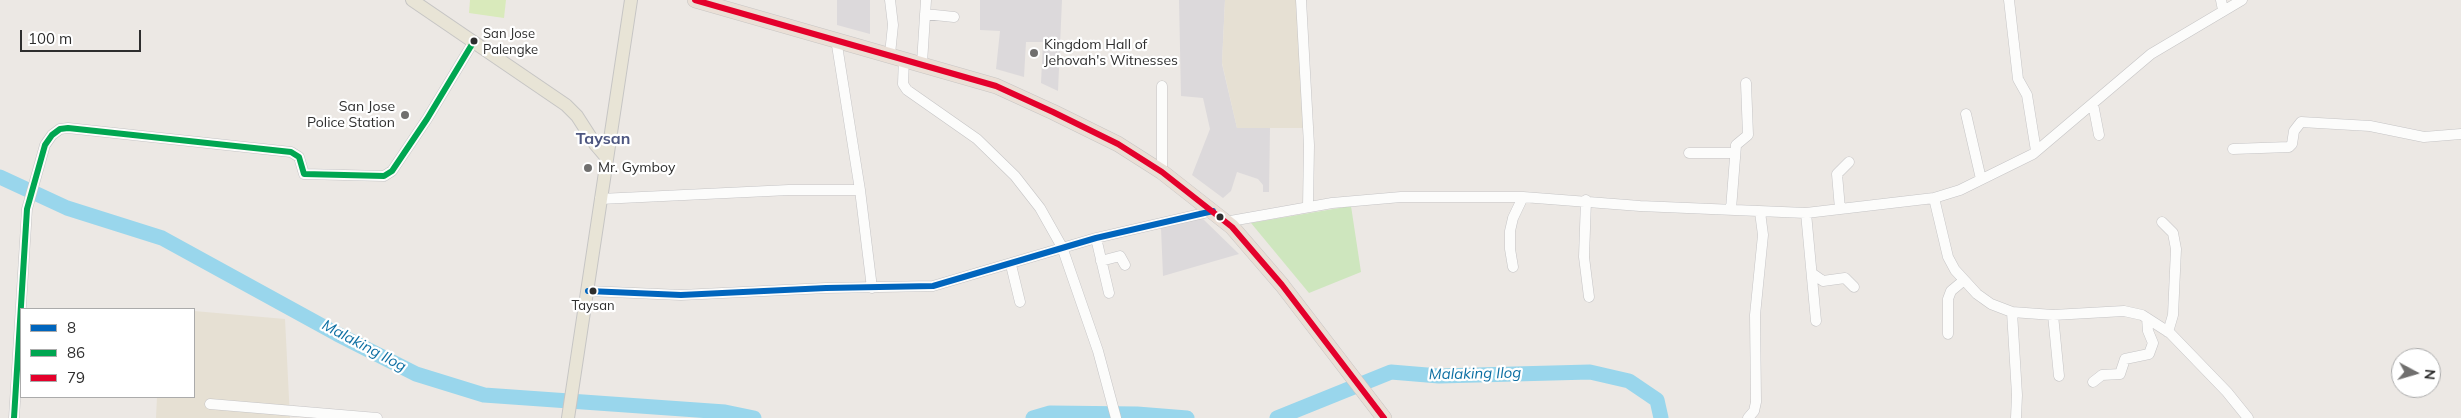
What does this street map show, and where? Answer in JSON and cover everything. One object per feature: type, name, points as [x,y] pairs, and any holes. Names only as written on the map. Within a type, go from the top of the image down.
[{"type":"highway","points":[[695,0],[922,63],[996,86],[1118,144],[1162,172],[1225,222],[1282,285],[1381,414]]},
{"type":"main road","points":[[412,0],[566,105],[577,116],[606,157]]},
{"type":"main road","points":[[568,416],[631,0]]},
{"type":"street","points":[[890,0],[897,56],[903,84],[907,90],[955,122],[1004,164],[1040,208],[1062,247],[1104,373],[1116,418]]},
{"type":"street","points":[[922,63],[926,0]]},
{"type":"street","points":[[1301,0],[1309,145],[1308,207]]},
{"type":"street","points":[[2009,0],[2018,79],[2027,95],[2036,151]]},
{"type":"street","points":[[1225,222],[1363,199],[1401,197],[1523,197],[1586,200],[1640,206],[1806,213],[1934,198],[1960,190],[2036,151],[2151,54],[2222,5],[2242,0]]},
{"type":"street","points":[[925,14],[954,17]]},
{"type":"street","points":[[836,39],[860,190],[872,288]]},
{"type":"street","points":[[21,308],[27,209],[46,145],[52,135],[60,129],[68,128],[291,152],[299,157],[304,174],[384,176],[392,171],[422,126],[474,41]]},
{"type":"street","points":[[1731,209],[1735,153],[1738,142],[1744,141],[1748,135],[1746,83]]},
{"type":"street","points":[[1162,86],[1162,172]]},
{"type":"street","points":[[2093,104],[2099,135]]},
{"type":"street","points":[[1966,114],[1981,179]]},
{"type":"street","points":[[2233,149],[2289,147],[2292,144],[2294,131],[2301,122],[2370,126],[2424,136],[2461,134]]},
{"type":"street","points":[[1690,153],[1735,153]]},
{"type":"street","points":[[1840,210],[1837,174],[1849,162]]},
{"type":"street","points":[[600,199],[789,190],[860,190]]},
{"type":"street","points":[[1513,267],[1510,231],[1523,197]]},
{"type":"street","points":[[1934,198],[1948,258],[1963,281],[1976,294],[1991,304],[2012,312],[2053,315],[2124,311],[2147,318],[2168,332],[2226,392],[2248,418]]},
{"type":"street","points":[[1586,200],[1584,257],[1589,297]]},
{"type":"street","points":[[588,291],[681,295],[826,288],[933,286],[1011,265],[1062,247],[1213,211]]},
{"type":"street","points":[[1748,418],[1754,411],[1756,402],[1755,315],[1764,235],[1760,212]]},
{"type":"street","points":[[1806,213],[1816,321]]},
{"type":"street","points":[[2162,222],[2173,233],[2176,249],[2172,322],[2168,332]]},
{"type":"street","points":[[1096,238],[1109,293]]},
{"type":"street","points":[[1101,262],[1120,256],[1124,265]]},
{"type":"street","points":[[1011,265],[1020,302]]},
{"type":"street","points":[[1813,274],[1823,281],[1846,278],[1854,287]]},
{"type":"street","points":[[1948,334],[1948,299],[1951,291],[1963,281]]},
{"type":"street","points":[[2012,312],[2017,394],[2016,418]]},
{"type":"street","points":[[2053,315],[2059,376]]},
{"type":"street","points":[[2093,382],[2102,375],[2121,373],[2126,359],[2149,354],[2153,343],[2148,331],[2147,318]]},
{"type":"street","points":[[14,418],[20,322]]},
{"type":"street","points":[[210,404],[295,414],[377,418]]},
{"type":"shaded area","points":[[837,0],[870,0],[870,34],[837,25]]},
{"type":"shaded area","points":[[980,0],[1062,0],[1058,91],[1041,83],[1043,42],[1026,42],[1024,77],[996,69],[1000,31],[980,30]]},
{"type":"shaded area","points":[[1179,0],[1225,0],[1222,64],[1237,128],[1270,128],[1269,192],[1263,192],[1263,185],[1258,179],[1237,172],[1231,191],[1223,198],[1192,175],[1210,129],[1203,98],[1181,96]]},
{"type":"shaded area","points":[[1225,0],[1297,0],[1305,128],[1237,128],[1222,63]]},
{"type":"shaded area","points":[[1202,218],[1239,254],[1163,276],[1161,228]]},
{"type":"shaded area","points":[[195,311],[285,319],[290,418],[156,418],[157,398],[195,398]]},
{"type":"green space","points":[[470,0],[506,0],[504,18],[469,13]]},
{"type":"green space","points":[[1351,206],[1361,272],[1309,293],[1251,223]]},
{"type":"waterway","name":"Malaking Ilog","points":[[0,177],[67,208],[162,238],[337,334],[416,374],[484,395],[725,412],[754,418]]},
{"type":"waterway","name":"Malaking Ilog","points":[[1277,418],[1391,372],[1439,376],[1590,372],[1629,381],[1657,400],[1661,418]]},
{"type":"waterway","name":"Malaking Ilog","points":[[1033,418],[1050,413],[1137,414],[1187,418]]},
{"type":"transit line","name":"79","points":[[695,0],[996,86],[1118,144],[1162,172],[1232,227],[1282,285],[1384,418]]},
{"type":"transit line","name":"86","points":[[21,308],[27,209],[45,145],[52,135],[60,129],[68,128],[291,152],[299,157],[304,174],[384,176],[392,171],[427,119],[474,41]]},
{"type":"transit line","name":"8","points":[[588,291],[681,295],[826,288],[933,286],[1096,238],[1213,211]]},
{"type":"transit line","name":"86","points":[[14,418],[20,322]]},
{"type":"place","name":"San Jose Palengke","points":[[474,41]]},
{"type":"place","name":"Kingdom Hall of Jehovah's Witnesses","points":[[1034,53]]},
{"type":"place","name":"San Jose Police Station","points":[[405,115]]},
{"type":"place","name":"Mr. Gymboy","points":[[588,168]]},
{"type":"place","name":"Taysan","points":[[593,291]]},
{"type":"district","name":"Taysan","points":[[603,139]]}]
